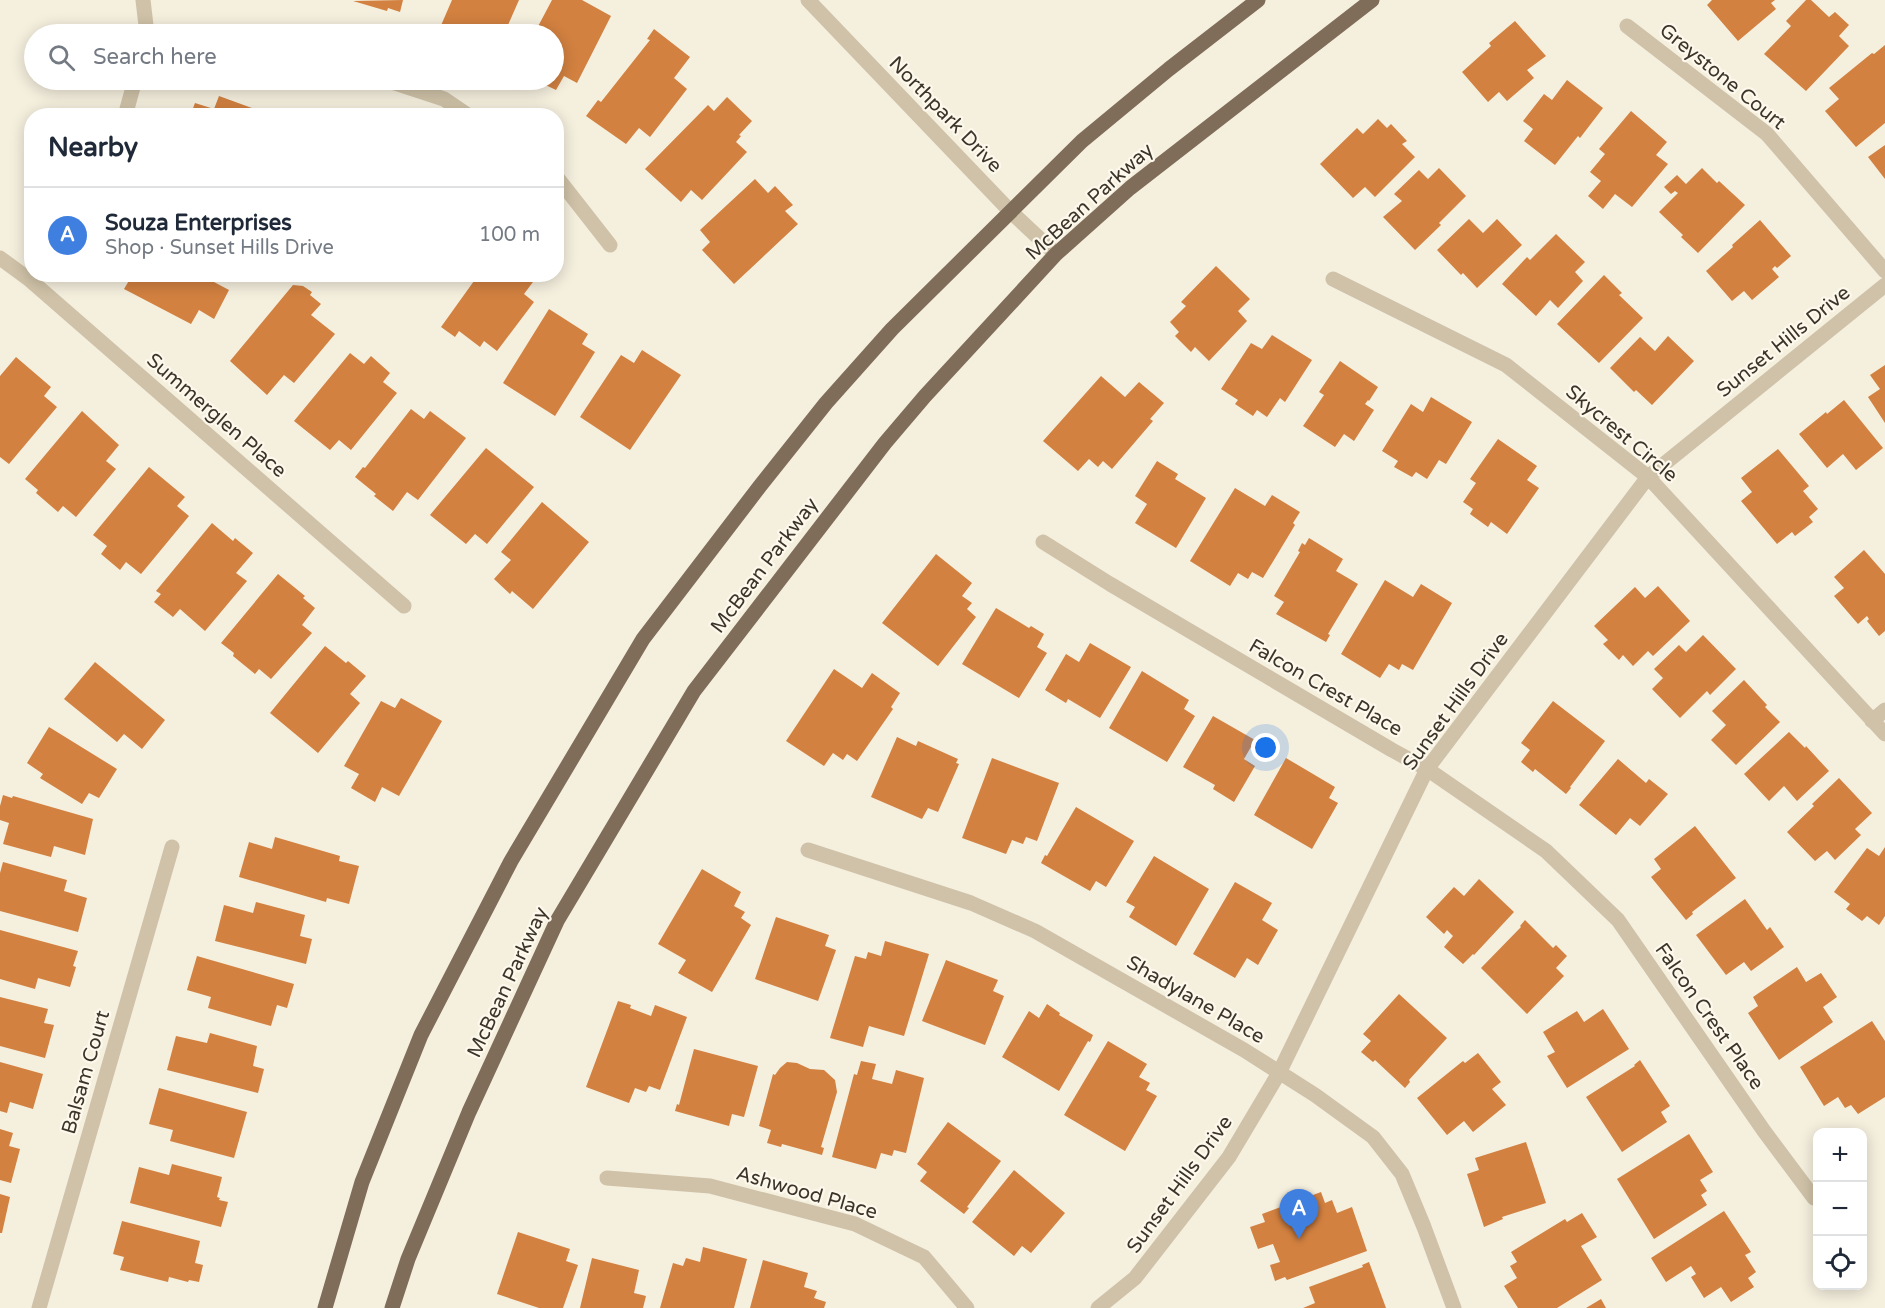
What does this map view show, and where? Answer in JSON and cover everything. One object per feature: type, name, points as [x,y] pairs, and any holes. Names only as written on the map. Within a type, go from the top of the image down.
[{"type":"main road","points":[[324,1308],[362,1182],[421,1035],[511,861],[643,639],[826,403],[892,329],[1082,141],[1258,0]]},
{"type":"main road","name":"McBean Parkway","points":[[392,1308],[408,1259],[469,1112],[557,921],[694,691],[885,443],[1056,254],[1130,188],[1372,0]]},
{"type":"street","points":[[143,0],[146,24]]},
{"type":"street","name":"Northpark Drive","points":[[808,0],[1010,211],[1056,254]]},
{"type":"street","name":"Greystone Court","points":[[1627,26],[1767,134],[1885,271]]},
{"type":"street","points":[[127,108],[132,90]]},
{"type":"street","points":[[417,90],[444,99],[457,108]]},
{"type":"street","points":[[564,186],[610,246]]},
{"type":"street","name":"Summerglen Place","points":[[0,258],[24,272]]},
{"type":"street","name":"Skycrest Circle","points":[[1333,279],[1506,365],[1648,477],[1885,734]]},
{"type":"street","name":"Summerglen Place","points":[[39,282],[404,606]]},
{"type":"street","name":"Sunset Hills Drive","points":[[1098,1308],[1136,1278],[1229,1157],[1280,1073],[1427,770],[1648,477],[1885,285]]},
{"type":"street","name":"Falcon Crest Place","points":[[1043,542],[1120,590],[1427,770],[1546,851],[1618,920],[1764,1131],[1813,1197]]},
{"type":"street","points":[[1872,721],[1885,711]]},
{"type":"street","name":"Balsam Court","points":[[39,1308],[172,847]]},
{"type":"street","name":"Shadylane Place","points":[[808,850],[971,903],[1035,931],[1244,1050],[1315,1095],[1373,1137],[1402,1174],[1454,1308]]},
{"type":"street","name":"Ashwood Place","points":[[607,1178],[710,1186],[855,1224],[924,1257],[968,1308]]},
{"type":"building","points":[[403,0],[400,12],[388,8],[387,11],[353,1]]},
{"type":"building","points":[[452,0],[519,0],[508,24],[442,24]]},
{"type":"building","points":[[552,0],[582,0],[611,16],[577,83],[564,76],[564,24],[539,24]]},
{"type":"building","points":[[1712,0],[1775,0],[1771,3],[1776,9],[1738,41],[1707,5]]},
{"type":"building","points":[[1806,0],[1811,0],[1829,17],[1835,12],[1849,25],[1839,36],[1849,46],[1806,91],[1764,54],[1791,26],[1786,21]]},
{"type":"building","points":[[1515,21],[1546,56],[1527,70],[1534,78],[1507,101],[1499,92],[1488,102],[1462,72],[1491,46],[1489,43]]},
{"type":"building","points":[[654,29],[690,57],[674,78],[687,89],[650,137],[639,128],[626,144],[586,116],[598,100],[601,102],[650,40],[647,39]]},
{"type":"building","points":[[1885,45],[1885,123],[1856,147],[1825,111],[1839,99],[1829,88]]},
{"type":"building","points":[[1567,80],[1603,108],[1555,165],[1524,141],[1533,129],[1523,121],[1544,94],[1552,100]]},
{"type":"building","points":[[219,96],[252,108],[214,108]]},
{"type":"building","points":[[727,97],[752,121],[739,135],[741,136],[736,142],[747,152],[702,200],[691,190],[681,202],[645,169],[708,105],[714,111]]},
{"type":"building","points":[[195,103],[211,108],[193,108]]},
{"type":"building","points":[[1631,111],[1667,142],[1656,155],[1668,164],[1632,207],[1615,194],[1603,209],[1588,196],[1601,181],[1590,172],[1605,154],[1599,149]]},
{"type":"building","points":[[1378,119],[1387,128],[1391,124],[1407,141],[1402,144],[1415,157],[1375,197],[1365,187],[1353,198],[1320,164],[1357,128],[1363,134]]},
{"type":"building","points":[[1885,145],[1885,179],[1868,157]]},
{"type":"building","points":[[1439,168],[1466,196],[1415,250],[1383,217],[1402,201],[1394,194],[1419,170],[1428,179]]},
{"type":"building","points":[[1702,168],[1745,205],[1698,253],[1659,212],[1678,193],[1675,191],[1671,194],[1664,187],[1677,175],[1686,184]]},
{"type":"building","points":[[755,179],[768,193],[775,186],[793,205],[785,211],[798,224],[734,284],[702,250],[710,242],[700,230]]},
{"type":"building","points":[[1469,219],[1483,233],[1497,219],[1522,245],[1477,288],[1437,250]]},
{"type":"building","points":[[1760,220],[1791,256],[1777,268],[1775,266],[1772,269],[1779,277],[1752,300],[1744,291],[1732,301],[1706,271]]},
{"type":"building","points":[[1556,234],[1585,262],[1575,272],[1583,281],[1558,308],[1550,300],[1536,316],[1502,284],[1527,257],[1530,260]]},
{"type":"building","points":[[1216,266],[1250,299],[1238,311],[1247,321],[1209,361],[1195,347],[1191,352],[1175,336],[1179,332],[1170,322],[1186,306],[1181,302]]},
{"type":"building","points":[[1604,275],[1622,293],[1619,295],[1643,318],[1599,363],[1557,324]]},
{"type":"building","points":[[128,282],[214,282],[229,290],[214,319],[199,310],[191,324],[124,289]]},
{"type":"building","points":[[473,282],[533,282],[524,294],[534,302],[497,351],[484,341],[480,347],[459,331],[455,337],[441,327]]},
{"type":"building","points":[[293,285],[303,286],[312,292],[310,295],[321,304],[311,315],[335,334],[294,383],[284,375],[267,395],[230,361]]},
{"type":"building","points":[[549,309],[588,334],[582,344],[595,352],[555,416],[503,383]]},
{"type":"building","points":[[1272,335],[1312,360],[1285,402],[1280,398],[1267,417],[1257,410],[1253,416],[1235,404],[1238,400],[1221,389],[1251,343],[1262,349]]},
{"type":"building","points":[[1668,336],[1694,361],[1652,405],[1636,390],[1634,392],[1610,368],[1640,337],[1655,351]]},
{"type":"building","points":[[642,350],[681,375],[630,450],[580,417],[621,355],[634,363]]},
{"type":"building","points":[[350,353],[364,364],[371,356],[390,373],[383,382],[397,393],[351,450],[339,440],[330,450],[294,421]]},
{"type":"building","points":[[16,357],[51,387],[44,396],[57,407],[9,464],[0,457],[0,376]]},
{"type":"building","points":[[1340,361],[1378,387],[1365,404],[1374,410],[1354,441],[1344,434],[1335,447],[1303,426],[1324,395],[1319,392]]},
{"type":"building","points":[[1885,365],[1885,423],[1868,397],[1880,389],[1870,375]]},
{"type":"building","points":[[1101,376],[1125,397],[1139,382],[1164,403],[1150,419],[1153,421],[1112,469],[1103,461],[1098,467],[1089,459],[1078,471],[1043,441]]},
{"type":"building","points":[[1431,397],[1472,422],[1446,464],[1439,460],[1427,479],[1416,472],[1412,477],[1394,467],[1398,461],[1382,451],[1411,404],[1423,412]]},
{"type":"building","points":[[1844,400],[1883,448],[1856,470],[1843,454],[1827,468],[1799,434]]},
{"type":"building","points":[[411,409],[424,419],[430,411],[466,438],[418,500],[407,492],[393,511],[355,477],[363,467],[365,468]]},
{"type":"building","points":[[82,411],[119,445],[106,461],[116,469],[76,517],[63,506],[58,512],[36,493],[38,490],[25,479]]},
{"type":"building","points":[[1498,439],[1537,466],[1527,480],[1539,488],[1507,534],[1491,522],[1488,527],[1470,514],[1473,509],[1463,502],[1476,483],[1470,479]]},
{"type":"building","points":[[486,448],[534,487],[487,544],[475,534],[466,544],[430,515]]},
{"type":"building","points":[[1778,449],[1809,486],[1803,491],[1818,509],[1809,517],[1813,522],[1795,536],[1792,532],[1777,544],[1741,501],[1752,492],[1741,478]]},
{"type":"building","points":[[1157,461],[1178,474],[1175,479],[1206,498],[1176,548],[1135,523],[1147,504],[1135,496]]},
{"type":"building","points":[[149,467],[185,497],[177,506],[189,516],[141,574],[126,562],[120,570],[101,554],[107,546],[93,535]]},
{"type":"building","points":[[1235,488],[1265,506],[1272,495],[1300,512],[1293,523],[1295,525],[1263,578],[1252,572],[1248,579],[1238,573],[1230,586],[1190,561]]},
{"type":"building","points":[[542,502],[589,542],[533,609],[512,591],[510,594],[494,579],[511,560],[501,552]]},
{"type":"building","points":[[212,523],[233,541],[235,538],[253,553],[236,573],[247,581],[205,631],[180,609],[173,617],[154,602],[161,594],[156,591]]},
{"type":"building","points":[[1309,538],[1343,559],[1336,571],[1358,584],[1328,634],[1330,635],[1326,642],[1276,614],[1284,602],[1274,596],[1300,552],[1298,551],[1302,543],[1305,545]]},
{"type":"building","points":[[1864,550],[1885,574],[1885,631],[1879,636],[1867,621],[1869,619],[1867,616],[1858,624],[1834,596],[1844,588],[1834,577]]},
{"type":"building","points":[[936,554],[972,583],[962,596],[972,603],[967,609],[976,617],[938,666],[882,623]]},
{"type":"building","points":[[278,574],[305,596],[303,598],[315,608],[302,625],[312,633],[271,679],[259,669],[255,674],[221,643]]},
{"type":"building","points":[[1385,580],[1413,597],[1421,584],[1452,603],[1413,670],[1402,664],[1399,670],[1389,664],[1380,678],[1341,654]]},
{"type":"building","points":[[1658,586],[1690,621],[1653,656],[1648,651],[1633,666],[1623,655],[1619,660],[1603,644],[1608,640],[1594,626],[1635,587],[1645,598]]},
{"type":"building","points":[[996,608],[1029,628],[1031,626],[1044,634],[1037,647],[1047,653],[1019,698],[962,664]]},
{"type":"building","points":[[1703,635],[1736,669],[1710,695],[1707,691],[1680,718],[1652,689],[1663,678],[1654,669],[1679,645],[1686,652]]},
{"type":"building","points":[[1090,643],[1131,667],[1100,718],[1068,699],[1066,703],[1045,690],[1066,654],[1079,662]]},
{"type":"building","points":[[325,646],[366,676],[350,694],[360,703],[318,753],[270,713]]},
{"type":"building","points":[[95,662],[165,720],[142,749],[124,734],[117,742],[64,699]]},
{"type":"building","points":[[834,669],[862,688],[872,673],[900,693],[891,707],[893,709],[857,761],[847,754],[843,760],[833,753],[824,766],[786,741]]},
{"type":"building","points":[[1142,671],[1189,700],[1184,709],[1195,716],[1167,762],[1109,728]]},
{"type":"building","points":[[1744,680],[1780,722],[1736,765],[1711,740],[1726,725],[1712,711]]},
{"type":"building","points":[[401,698],[442,721],[399,796],[382,787],[375,802],[351,788],[359,774],[344,766],[381,701],[395,708]]},
{"type":"building","points":[[1553,701],[1605,741],[1566,794],[1535,769],[1533,772],[1521,762],[1530,750],[1521,743]]},
{"type":"building","points":[[1213,716],[1255,740],[1244,759],[1255,766],[1234,802],[1213,789],[1215,785],[1183,767]]},
{"type":"building","points":[[49,727],[117,769],[99,798],[89,793],[82,804],[40,778],[43,774],[27,763]]},
{"type":"building","points":[[1789,732],[1805,748],[1806,746],[1829,771],[1797,801],[1784,786],[1769,801],[1744,774]]},
{"type":"building","points":[[897,737],[916,746],[918,741],[958,759],[956,763],[959,764],[938,812],[928,808],[922,819],[871,797]]},
{"type":"building","points":[[992,758],[1059,783],[1037,841],[1026,837],[1023,844],[1012,840],[1006,854],[962,838]]},
{"type":"building","points":[[1286,758],[1335,787],[1329,798],[1338,803],[1312,849],[1254,815]]},
{"type":"building","points":[[1618,759],[1646,783],[1649,779],[1668,794],[1640,826],[1630,818],[1616,835],[1579,805]]},
{"type":"building","points":[[1839,778],[1872,813],[1855,829],[1861,835],[1835,860],[1827,851],[1815,861],[1787,832]]},
{"type":"building","points":[[3,795],[93,819],[85,855],[54,846],[51,857],[3,844],[9,823],[0,820]]},
{"type":"building","points":[[1076,807],[1134,841],[1106,887],[1096,881],[1090,891],[1041,863]]},
{"type":"building","points":[[1695,826],[1736,878],[1692,912],[1693,914],[1686,920],[1651,877],[1661,869],[1654,859]]},
{"type":"building","points":[[275,837],[340,856],[339,861],[359,866],[349,904],[327,898],[326,902],[239,877],[249,842],[272,849]]},
{"type":"building","points":[[1885,847],[1885,916],[1879,925],[1867,916],[1862,921],[1846,909],[1850,904],[1834,892],[1867,848],[1879,856]]},
{"type":"building","points":[[1154,856],[1209,889],[1176,946],[1129,917],[1135,907],[1126,902]]},
{"type":"building","points":[[3,862],[67,880],[64,891],[87,898],[78,932],[0,911],[0,873]]},
{"type":"building","points":[[702,869],[741,892],[734,906],[745,912],[741,918],[751,925],[712,992],[678,973],[686,960],[658,944]]},
{"type":"building","points":[[1479,879],[1514,912],[1463,964],[1444,947],[1453,936],[1447,930],[1444,934],[1426,917],[1454,887],[1464,896]]},
{"type":"building","points":[[1235,882],[1272,903],[1262,920],[1278,930],[1258,965],[1247,958],[1235,978],[1193,954]]},
{"type":"building","points":[[1745,899],[1767,930],[1770,927],[1784,947],[1751,971],[1744,962],[1726,975],[1696,935]]},
{"type":"building","points":[[256,902],[305,915],[300,936],[312,939],[306,964],[215,941],[224,905],[253,913]]},
{"type":"building","points":[[776,917],[829,935],[825,946],[836,950],[818,1001],[755,979]]},
{"type":"building","points":[[1525,920],[1553,948],[1556,945],[1567,956],[1556,968],[1564,976],[1527,1014],[1481,968]]},
{"type":"building","points":[[0,930],[78,951],[70,987],[38,978],[35,989],[0,979]]},
{"type":"building","points":[[885,941],[929,954],[904,1036],[869,1026],[863,1047],[830,1038],[855,956],[866,959],[868,952],[881,956]]},
{"type":"building","points":[[197,956],[294,984],[287,1008],[277,1005],[271,1026],[208,1008],[211,997],[187,990]]},
{"type":"building","points":[[946,960],[998,980],[993,991],[1004,996],[985,1045],[922,1021]]},
{"type":"building","points":[[1797,967],[1806,982],[1821,973],[1837,997],[1823,1007],[1833,1022],[1779,1060],[1748,1013],[1758,1006],[1753,997]]},
{"type":"building","points":[[1399,994],[1447,1038],[1409,1080],[1405,1088],[1375,1060],[1373,1062],[1361,1052],[1371,1041],[1363,1034]]},
{"type":"building","points":[[0,997],[48,1009],[44,1023],[54,1025],[45,1058],[0,1046]]},
{"type":"building","points":[[618,1001],[651,1016],[655,1005],[687,1017],[660,1090],[649,1086],[646,1092],[635,1088],[629,1103],[586,1087]]},
{"type":"building","points":[[1047,1004],[1060,1013],[1059,1015],[1093,1035],[1059,1091],[1002,1057],[1029,1011],[1039,1018]]},
{"type":"building","points":[[1603,1009],[1629,1049],[1567,1088],[1547,1056],[1555,1052],[1543,1032],[1577,1011],[1584,1022]]},
{"type":"building","points":[[1872,1021],[1885,1041],[1885,1097],[1858,1114],[1851,1105],[1845,1108],[1838,1097],[1824,1106],[1800,1067]]},
{"type":"building","points":[[210,1033],[257,1046],[253,1066],[264,1069],[258,1093],[167,1070],[176,1036],[207,1043]]},
{"type":"building","points":[[1108,1041],[1147,1064],[1139,1077],[1150,1083],[1146,1090],[1157,1096],[1125,1151],[1064,1115]]},
{"type":"building","points":[[694,1049],[758,1066],[744,1117],[732,1114],[729,1126],[675,1111],[677,1104],[679,1105]]},
{"type":"building","points":[[1478,1053],[1501,1082],[1492,1089],[1506,1105],[1473,1132],[1464,1121],[1447,1135],[1417,1098],[1463,1061],[1465,1063]]},
{"type":"building","points":[[1640,1060],[1670,1106],[1661,1112],[1667,1122],[1622,1152],[1586,1097],[1635,1066]]},
{"type":"building","points":[[861,1061],[876,1064],[872,1079],[892,1084],[896,1070],[924,1078],[906,1153],[894,1150],[892,1156],[881,1153],[876,1169],[832,1157],[854,1074],[857,1075]]},
{"type":"building","points":[[0,1062],[43,1074],[33,1109],[10,1102],[7,1113],[0,1111]]},
{"type":"building","points":[[787,1062],[797,1063],[810,1069],[824,1070],[835,1080],[837,1092],[821,1147],[824,1148],[822,1155],[782,1144],[781,1147],[767,1143],[771,1130],[759,1126],[773,1074],[775,1075]]},
{"type":"building","points":[[159,1088],[247,1112],[234,1158],[170,1141],[173,1130],[149,1124]]},
{"type":"building","points":[[948,1122],[1001,1161],[964,1214],[920,1181],[927,1172],[917,1164]]},
{"type":"building","points":[[0,1129],[13,1133],[9,1146],[20,1149],[11,1183],[0,1180]]},
{"type":"building","points":[[1689,1134],[1713,1172],[1700,1180],[1707,1191],[1701,1195],[1707,1205],[1654,1239],[1617,1179]]},
{"type":"building","points":[[1526,1142],[1546,1203],[1502,1217],[1503,1219],[1484,1227],[1467,1174],[1479,1170],[1475,1158]]},
{"type":"building","points":[[172,1164],[222,1177],[217,1197],[220,1198],[219,1200],[228,1202],[221,1227],[130,1203],[139,1167],[169,1175]]},
{"type":"building","points":[[1014,1170],[1065,1213],[1031,1253],[1022,1246],[1014,1256],[972,1222]]},
{"type":"building","points":[[1321,1192],[1325,1203],[1332,1200],[1337,1213],[1352,1207],[1367,1251],[1287,1280],[1285,1277],[1275,1281],[1270,1265],[1280,1262],[1273,1244],[1258,1249],[1250,1227],[1265,1222],[1262,1214]]},
{"type":"building","points":[[0,1194],[10,1197],[2,1233],[0,1233]]},
{"type":"building","points":[[1724,1211],[1751,1252],[1745,1255],[1756,1272],[1748,1278],[1754,1287],[1731,1302],[1721,1287],[1704,1298],[1691,1277],[1696,1274],[1691,1266],[1666,1282],[1651,1258]]},
{"type":"building","points":[[1582,1213],[1597,1237],[1581,1246],[1602,1280],[1557,1308],[1518,1308],[1504,1286],[1517,1278],[1510,1266],[1517,1262],[1511,1252],[1565,1219],[1567,1222]]},
{"type":"building","points":[[122,1221],[200,1241],[195,1263],[203,1265],[199,1282],[189,1280],[188,1282],[169,1277],[168,1282],[120,1270],[124,1257],[113,1254]]},
{"type":"building","points":[[518,1232],[570,1249],[566,1261],[578,1265],[563,1308],[539,1308],[497,1294]]},
{"type":"building","points":[[703,1247],[747,1259],[734,1308],[660,1308],[673,1263],[683,1266],[686,1258],[700,1262]]},
{"type":"building","points":[[592,1258],[639,1270],[634,1293],[646,1296],[643,1308],[580,1308]]},
{"type":"building","points":[[763,1260],[808,1273],[804,1287],[817,1291],[814,1298],[826,1302],[824,1308],[750,1308]]},
{"type":"building","points":[[1369,1262],[1386,1308],[1303,1308],[1315,1303],[1309,1287],[1363,1267],[1362,1265]]},
{"type":"building","points":[[1601,1299],[1606,1308],[1586,1308]]},
{"type":"place","name":"Souza Enterprises","points":[[1299,1239]]}]
